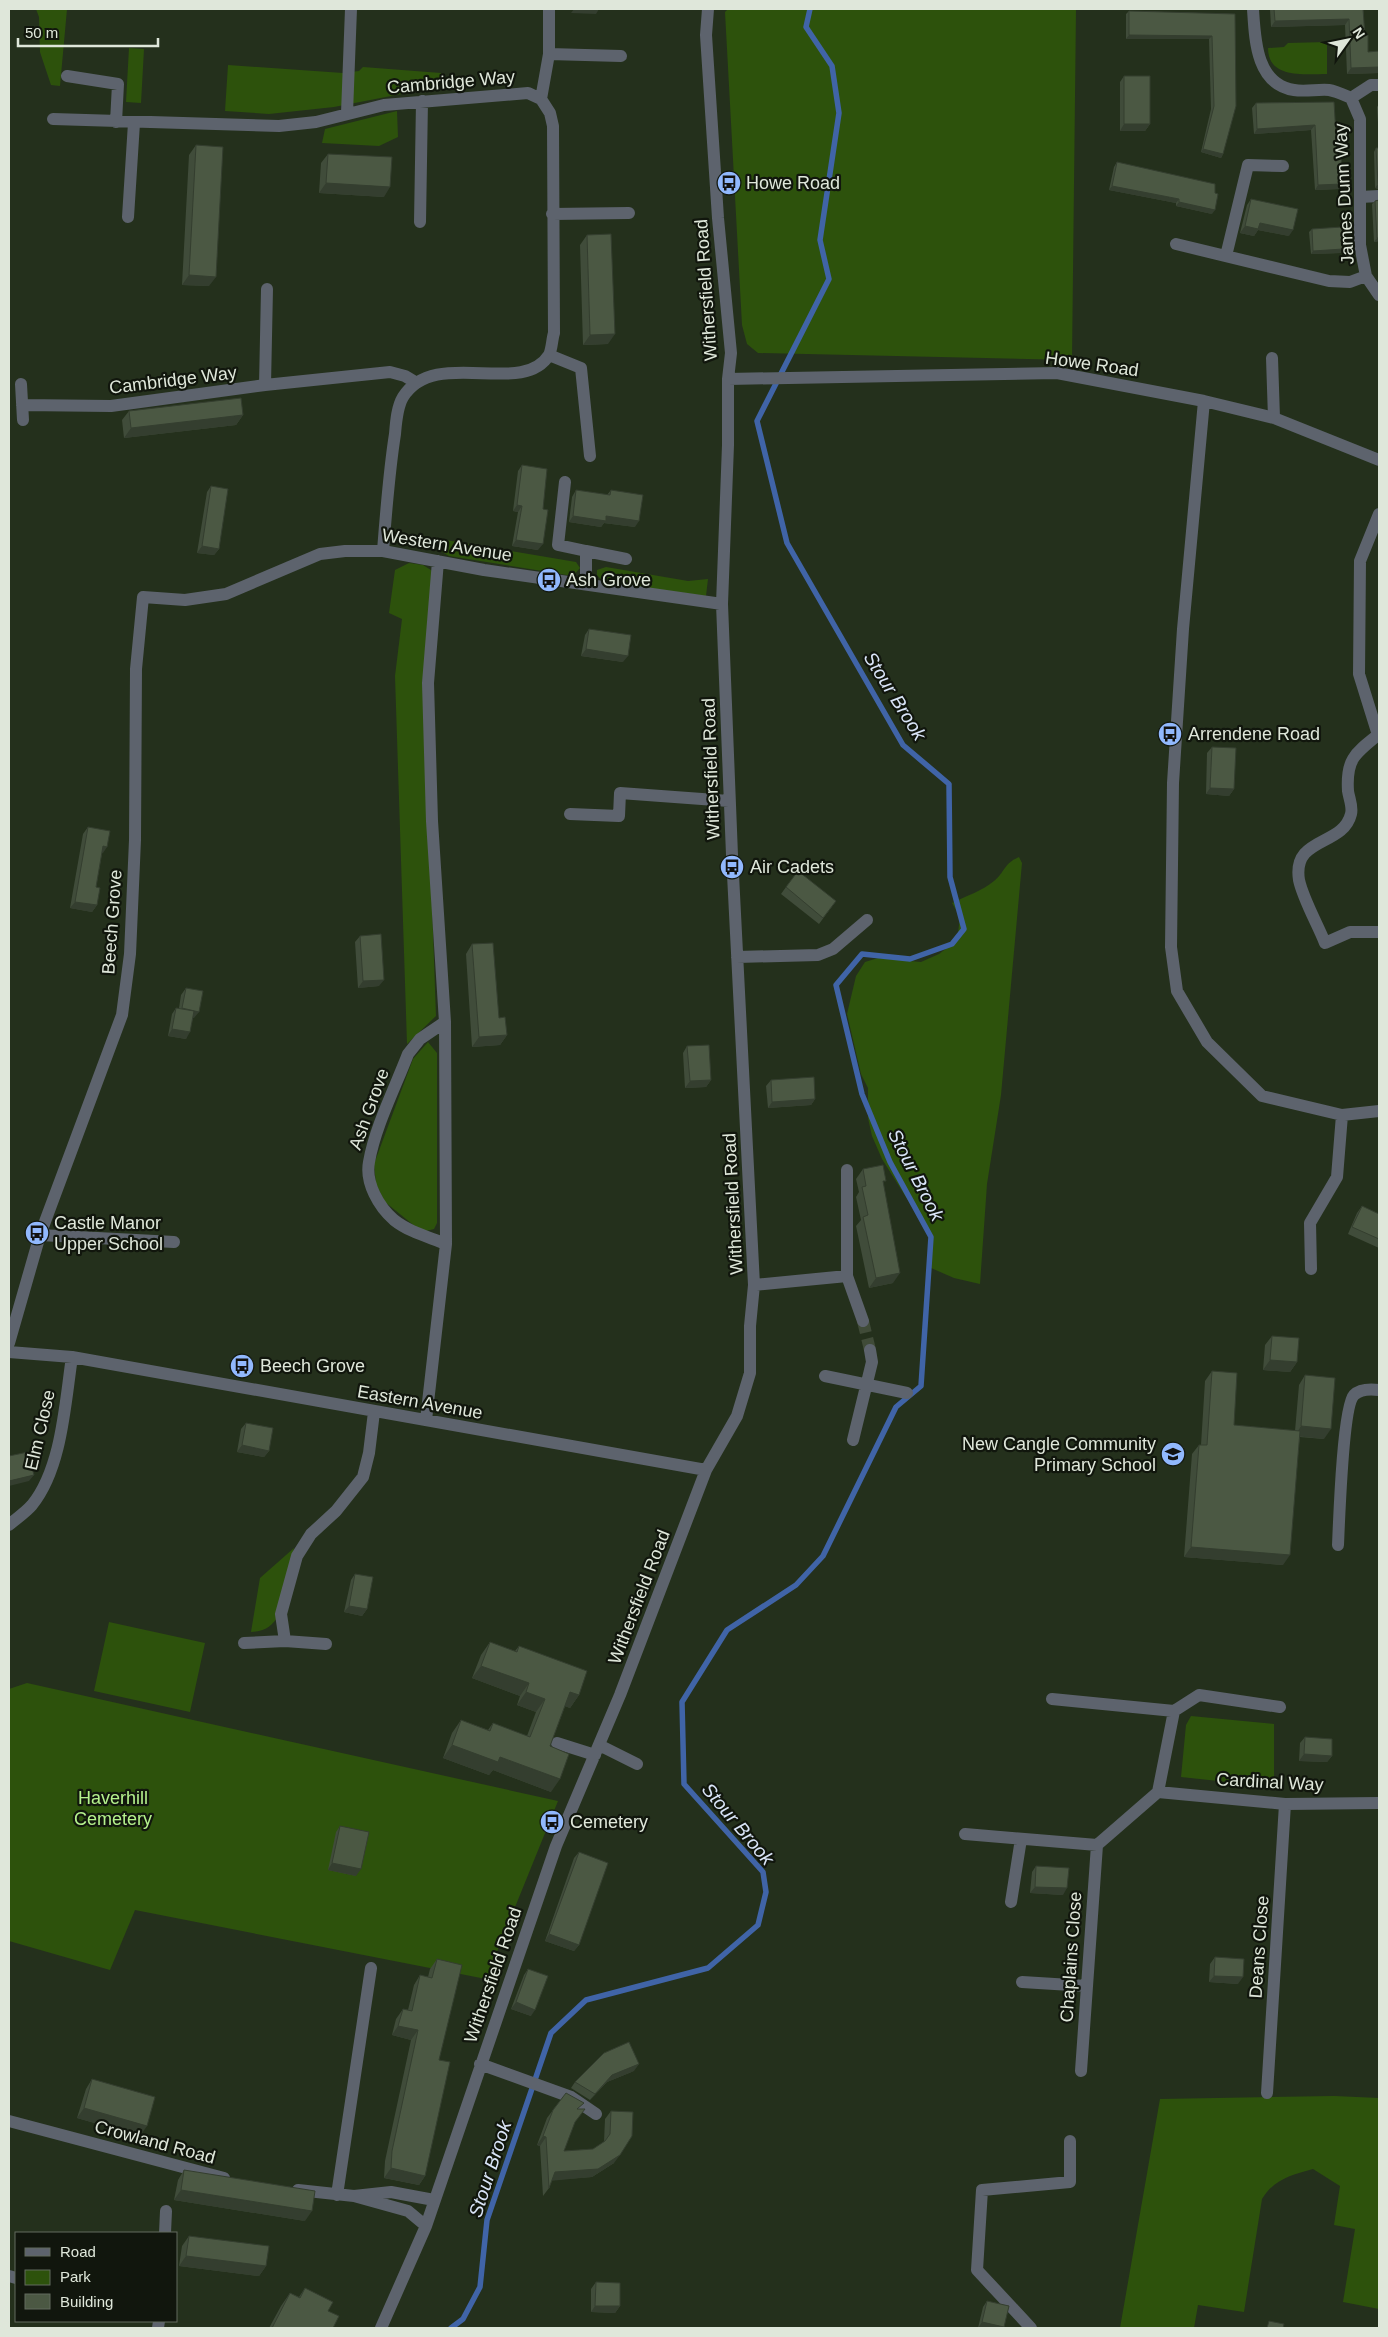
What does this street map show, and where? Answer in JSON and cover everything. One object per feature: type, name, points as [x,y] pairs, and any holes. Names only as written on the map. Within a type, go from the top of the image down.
[{"type":"street","points":[[347,113],[352,9]]},
{"type":"street","points":[[382,551],[397,417],[402,398],[415,382],[430,375],[520,373],[537,366],[549,355],[554,333],[553,126],[550,113],[541,99],[549,54],[549,9]]},
{"type":"street","name":"Withersfield Road","points":[[382,2328],[426,2226],[556,1846],[620,1695],[706,1470],[737,1416],[750,1373],[750,1326],[754,1285],[729,800],[722,604],[728,445],[728,378],[731,353],[718,218],[706,35],[708,9]]},
{"type":"street","name":"James Dunn Way","points":[[1253,9],[1255,37],[1265,72],[1272,82],[1294,90],[1331,90],[1351,98],[1360,119],[1360,245],[1366,276],[1379,295]]},
{"type":"street","points":[[549,54],[621,56]]},
{"type":"street","points":[[67,76],[118,84],[116,122]]},
{"type":"street","points":[[1351,98],[1371,85],[1379,85]]},
{"type":"street","name":"Cambridge Way","points":[[54,119],[134,123],[279,126],[316,122],[384,105],[422,101],[504,93],[528,93],[541,99]]},
{"type":"street","points":[[420,222],[422,101]]},
{"type":"street","points":[[128,217],[134,123]]},
{"type":"street","points":[[1226,256],[1248,165],[1283,166]]},
{"type":"street","points":[[1360,197],[1379,196]]},
{"type":"street","points":[[552,214],[629,213]]},
{"type":"street","points":[[1176,244],[1329,281],[1350,282],[1366,276]]},
{"type":"street","points":[[266,385],[267,289]]},
{"type":"street","points":[[549,355],[581,368],[590,456]]},
{"type":"street","points":[[1272,358],[1274,418]]},
{"type":"street","name":"Cambridge Way","points":[[22,405],[111,406],[266,385],[390,372],[405,376],[415,382]]},
{"type":"street","name":"Howe Road","points":[[728,378],[1057,373],[1204,401],[1274,418],[1379,460]]},
{"type":"street","points":[[21,384],[23,420]]},
{"type":"street","points":[[1204,401],[1183,629],[1173,783],[1171,947],[1177,991],[1207,1042],[1262,1096],[1342,1115],[1379,1111]]},
{"type":"street","points":[[565,482],[558,545],[626,559]]},
{"type":"street","points":[[1379,514],[1360,561],[1359,674],[1378,736],[1356,752],[1348,766],[1348,793],[1352,812],[1347,825],[1339,833],[1312,846],[1301,858],[1298,869],[1300,882],[1326,943],[1350,932],[1379,932]]},
{"type":"street","name":"Western Avenue","points":[[143,597],[185,600],[226,594],[320,554],[345,551],[382,551],[722,604]]},
{"type":"street","points":[[586,551],[586,584]]},
{"type":"street","points":[[426,1420],[446,1244],[445,1022],[432,821],[428,683],[438,561]]},
{"type":"street","name":"Beech Grove","points":[[9,1344],[40,1235],[122,1015],[130,954],[134,840],[136,669],[143,597]]},
{"type":"street","points":[[570,814],[619,816],[620,794],[729,800]]},
{"type":"street","points":[[737,957],[818,955],[833,949],[867,920]]},
{"type":"street","name":"Ash Grove","points":[[445,1022],[420,1039],[408,1054],[368,1164],[371,1184],[378,1201],[394,1219],[416,1232],[446,1244]]},
{"type":"street","points":[[1311,1269],[1310,1223],[1337,1177],[1342,1115]]},
{"type":"street","points":[[847,1170],[847,1276],[863,1321]]},
{"type":"street","points":[[40,1235],[174,1242]]},
{"type":"street","points":[[754,1285],[847,1276]]},
{"type":"street","points":[[853,1440],[872,1362],[870,1350]]},
{"type":"street","name":"Eastern Avenue","points":[[9,1352],[72,1357],[706,1470]]},
{"type":"street","name":"Elm Close","points":[[9,1525],[31,1506],[44,1486],[51,1468],[60,1431],[72,1357]]},
{"type":"street","points":[[825,1376],[907,1393]]},
{"type":"street","points":[[1338,1545],[1347,1422],[1351,1400],[1359,1391],[1379,1390]]},
{"type":"street","points":[[285,1641],[281,1614],[297,1556],[311,1534],[336,1511],[362,1477],[369,1453],[374,1412]]},
{"type":"street","points":[[244,1643],[285,1641],[326,1644]]},
{"type":"street","points":[[1052,1699],[1174,1711],[1199,1695],[1280,1707]]},
{"type":"street","points":[[965,1834],[1097,1846],[1158,1792],[1174,1711]]},
{"type":"street","points":[[557,1743],[597,1750],[638,1764]]},
{"type":"street","name":"Cardinal Way","points":[[1158,1792],[1285,1804],[1379,1803]]},
{"type":"street","name":"Deans Close","points":[[1267,2093],[1285,1804]]},
{"type":"street","points":[[1011,1902],[1022,1839]]},
{"type":"street","name":"Chaplains Close","points":[[1081,2071],[1097,1846]]},
{"type":"street","points":[[337,2195],[371,1968]]},
{"type":"street","points":[[1022,1982],[1087,1986]]},
{"type":"street","points":[[480,2064],[562,2093],[584,2104],[596,2114]]},
{"type":"street","name":"Crowland Road","points":[[9,2120],[240,2182]]},
{"type":"street","points":[[1031,2328],[977,2270],[982,2190],[1070,2182],[1070,2142]]},
{"type":"street","points":[[288,2189],[354,2196],[391,2192],[434,2200]]},
{"type":"street","points":[[354,2196],[408,2211],[426,2226]]},
{"type":"street","points":[[165,2232],[166,2211]]},
{"type":"green space","points":[[36,9],[67,9],[60,86],[51,85],[40,52],[39,17]]},
{"type":"green space","points":[[728,9],[1076,9],[1072,360],[758,353],[747,344],[742,325],[725,12]]},
{"type":"green space","points":[[1327,42],[1327,74],[1299,74],[1281,70],[1274,65],[1268,48],[1284,47],[1288,43]]},
{"type":"green space","points":[[129,48],[144,49],[141,103],[126,102]]},
{"type":"green space","points":[[228,65],[343,73],[359,71],[363,67],[441,73],[443,86],[334,107],[269,114],[225,111]]},
{"type":"green space","points":[[397,111],[398,137],[379,146],[322,143],[325,129]]},
{"type":"green space","points":[[440,539],[576,562],[580,568],[573,576],[449,556],[437,549]]},
{"type":"green space","points":[[409,563],[423,565],[434,572],[424,683],[436,1016],[407,1044],[395,676],[402,619],[389,613],[395,570]]},
{"type":"green space","points":[[606,567],[688,581],[708,579],[706,596],[603,582],[597,575],[597,570]]},
{"type":"green space","points":[[1019,857],[1022,863],[1001,1095],[987,1184],[980,1284],[954,1278],[931,1268],[931,1247],[926,1229],[882,1159],[872,1136],[868,1118],[868,1088],[861,1074],[847,1014],[856,976],[865,962],[878,958],[921,962],[939,954],[952,944],[958,933],[960,917],[952,903],[989,885],[998,878],[1010,862]]},
{"type":"green space","points":[[428,1042],[437,1053],[437,1223],[434,1229],[422,1232],[385,1202],[376,1184],[374,1164],[413,1059]]},
{"type":"green space","points":[[294,1548],[277,1618],[266,1629],[251,1632],[260,1578]]},
{"type":"green space","points":[[109,1622],[205,1643],[190,1712],[94,1691]]},
{"type":"green space","name":"Haverhill Cemetery","points":[[27,1683],[558,1801],[486,1979],[135,1910],[110,1970],[9,1941],[9,1689]]},
{"type":"green space","points":[[1191,1716],[1274,1724],[1274,1787],[1181,1777],[1186,1725]]},
{"type":"green space","points":[[1334,2096],[1379,2098],[1379,2309],[1343,2302],[1355,2229],[1334,2225],[1340,2186],[1313,2169],[1278,2182],[1262,2199],[1244,2312],[1198,2305],[1194,2328],[1120,2328],[1160,2099]]},
{"type":"building","points":[[1274,9],[1363,9],[1365,36],[1368,35],[1368,52],[1379,51],[1379,67],[1351,68],[1349,19],[1275,21]]},
{"type":"building","points":[[1129,11],[1235,14],[1236,106],[1223,154],[1203,149],[1214,106],[1212,36],[1129,35]]},
{"type":"building","points":[[1124,76],[1150,76],[1150,124],[1124,124]]},
{"type":"building","points":[[1334,102],[1337,152],[1341,151],[1342,184],[1318,185],[1315,125],[1257,129],[1256,103]]},
{"type":"building","points":[[196,145],[223,147],[216,277],[189,275]]},
{"type":"building","points":[[1376,148],[1379,148],[1379,184],[1378,184]]},
{"type":"building","points":[[328,154],[392,157],[390,187],[326,183]]},
{"type":"building","points":[[1117,162],[1215,184],[1215,193],[1218,194],[1215,210],[1179,202],[1179,199],[1112,186]]},
{"type":"building","points":[[1251,199],[1298,209],[1293,230],[1260,223],[1258,229],[1245,226]]},
{"type":"building","points":[[1379,200],[1379,238],[1377,238],[1375,201]]},
{"type":"building","points":[[1342,227],[1343,249],[1313,251],[1312,229]]},
{"type":"building","points":[[611,234],[615,334],[590,335],[587,235]]},
{"type":"building","points":[[241,398],[243,415],[131,428],[129,411]]},
{"type":"building","points":[[522,465],[547,469],[543,509],[548,510],[543,544],[516,540],[522,506],[517,505]]},
{"type":"building","points":[[211,486],[228,489],[219,549],[202,546]]},
{"type":"building","points":[[576,490],[610,495],[611,490],[643,495],[639,521],[606,516],[606,521],[573,516]]},
{"type":"building","points":[[589,629],[631,635],[628,656],[586,649]]},
{"type":"building","points":[[1212,747],[1236,748],[1234,789],[1210,788]]},
{"type":"building","points":[[88,827],[110,831],[107,847],[103,846],[96,887],[100,888],[97,905],[75,902]]},
{"type":"building","points":[[798,871],[836,901],[823,918],[786,887]]},
{"type":"building","points":[[381,934],[384,980],[363,981],[360,936]]},
{"type":"building","points":[[493,943],[499,1018],[505,1017],[507,1035],[479,1037],[472,944]]},
{"type":"building","points":[[186,988],[203,991],[199,1012],[182,1008]]},
{"type":"building","points":[[176,1008],[194,1011],[190,1032],[172,1029]]},
{"type":"building","points":[[709,1045],[711,1080],[690,1081],[687,1046]]},
{"type":"building","points":[[814,1077],[815,1099],[772,1102],[771,1080]]},
{"type":"building","points":[[883,1165],[886,1181],[883,1181],[900,1273],[876,1278],[863,1217],[868,1215],[862,1187],[866,1186],[863,1169]]},
{"type":"building","points":[[1362,1206],[1379,1214],[1379,1239],[1352,1227]]},
{"type":"building","points":[[1272,1336],[1299,1338],[1297,1362],[1270,1360]]},
{"type":"building","points":[[1212,1371],[1237,1373],[1234,1425],[1300,1431],[1290,1555],[1191,1547],[1199,1445],[1207,1445]]},
{"type":"building","points":[[1305,1375],[1335,1378],[1331,1429],[1301,1426]]},
{"type":"building","points":[[246,1423],[273,1428],[269,1451],[242,1445]]},
{"type":"building","points":[[28,1452],[34,1475],[9,1481],[9,1456]]},
{"type":"building","points":[[355,1574],[373,1577],[367,1609],[349,1606]]},
{"type":"building","points":[[490,1642],[517,1652],[519,1646],[587,1671],[579,1695],[570,1692],[550,1746],[569,1754],[560,1779],[500,1757],[498,1762],[452,1745],[461,1720],[490,1731],[493,1723],[530,1737],[545,1699],[526,1692],[529,1683],[481,1666]]},
{"type":"building","points":[[1305,1737],[1332,1739],[1332,1756],[1304,1754]]},
{"type":"building","points":[[340,1826],[369,1832],[361,1869],[332,1863]]},
{"type":"building","points":[[579,1852],[608,1863],[579,1945],[549,1934]]},
{"type":"building","points":[[1036,1866],[1069,1868],[1067,1888],[1035,1887]]},
{"type":"building","points":[[1215,1957],[1244,1959],[1243,1977],[1214,1976]]},
{"type":"building","points":[[437,1959],[462,1965],[439,2060],[450,2062],[425,2176],[391,2168],[392,2151],[418,2030],[398,2026],[403,2009],[412,2011],[420,1975],[432,1978]]},
{"type":"building","points":[[528,1969],[548,1976],[535,2010],[516,2002]]},
{"type":"building","points":[[629,2042],[639,2064],[612,2075],[595,2094],[575,2082],[604,2053]]},
{"type":"building","points":[[92,2079],[155,2097],[147,2126],[84,2108]]},
{"type":"building","points":[[566,2093],[584,2103],[577,2109],[585,2109],[575,2122],[564,2151],[593,2149],[605,2141],[610,2134],[611,2111],[633,2112],[632,2136],[620,2155],[598,2169],[555,2172],[549,2188],[546,2137],[543,2136],[553,2110]]},
{"type":"building","points":[[184,2170],[315,2191],[312,2211],[181,2190]]},
{"type":"building","points":[[189,2236],[269,2246],[266,2266],[186,2256]]},
{"type":"building","points":[[596,2282],[620,2283],[620,2306],[595,2306]]},
{"type":"building","points":[[305,2288],[333,2302],[328,2311],[339,2316],[333,2328],[272,2328],[290,2293],[300,2298]]},
{"type":"building","points":[[987,2301],[1009,2306],[1004,2327],[982,2322]]},
{"type":"building","points":[[1269,2321],[1284,2324],[1283,2328],[1267,2328]]},
{"type":"waterway","name":"Stour Brook","points":[[451,2328],[463,2319],[480,2287],[487,2220],[551,2033],[586,2000],[708,1968],[758,1925],[766,1892],[763,1872],[684,1784],[682,1702],[727,1630],[796,1585],[823,1556],[896,1407],[921,1386],[931,1237],[890,1162],[862,1094],[836,985],[862,954],[910,959],[952,944],[964,929],[950,877],[949,784],[903,745],[787,543],[757,421],[829,279],[820,240],[839,113],[832,66],[806,27],[810,9]]},
{"type":"tunnel","points":[[863,1321],[870,1350]]},
{"type":"place","name":"Howe Road","points":[[729,183]]},
{"type":"place","name":"Ash Grove","points":[[549,580]]},
{"type":"place","name":"Arrendene Road","points":[[1170,734]]},
{"type":"place","name":"Air Cadets","points":[[732,867]]},
{"type":"place","name":"Castle Manor Upper School","points":[[37,1233]]},
{"type":"place","name":"Beech Grove","points":[[242,1366]]},
{"type":"place","name":"New Cangle Community Primary School","points":[[1173,1454]]},
{"type":"place","name":"Cemetery","points":[[552,1822]]}]
